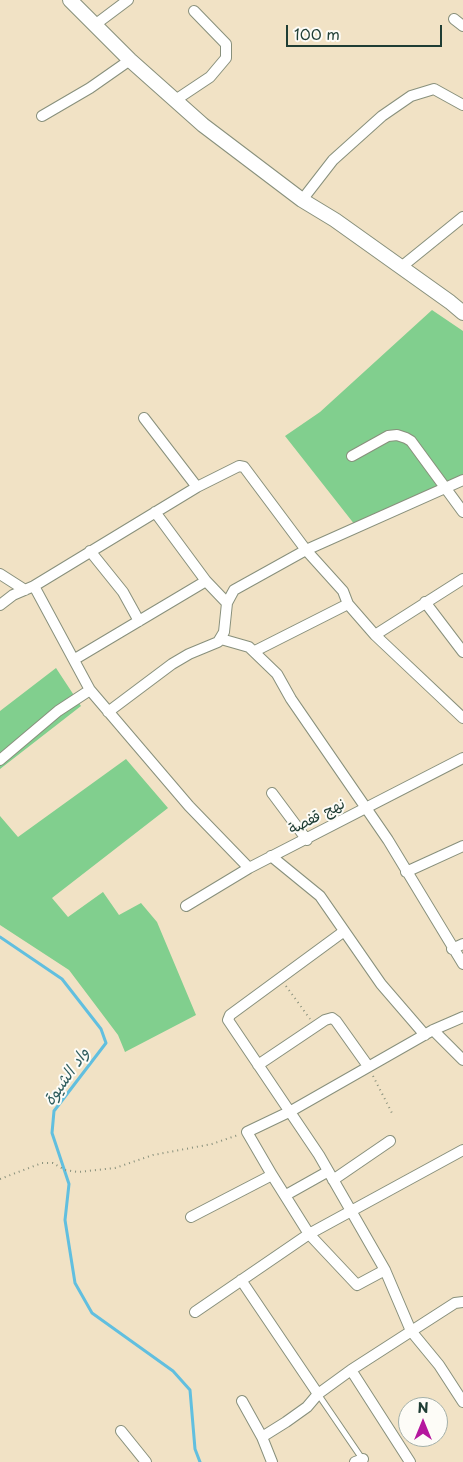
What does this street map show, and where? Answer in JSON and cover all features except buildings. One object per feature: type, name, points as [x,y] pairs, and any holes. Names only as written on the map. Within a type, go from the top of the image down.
[{"type":"main road","points":[[70,0],[174,101],[302,200],[335,220],[450,302],[463,314]]},
{"type":"street","points":[[96,24],[128,0]]},
{"type":"street","points":[[174,101],[210,77],[226,58],[226,44],[194,11]]},
{"type":"street","points":[[454,19],[463,26]]},
{"type":"street","points":[[42,116],[90,88],[130,60]]},
{"type":"street","points":[[302,200],[333,160],[382,116],[411,96],[434,89],[463,105]]},
{"type":"street","points":[[400,268],[463,217]]},
{"type":"street","points":[[144,418],[197,487]]},
{"type":"street","points":[[352,456],[388,436],[397,435],[406,438],[411,442],[463,512]]},
{"type":"street","points":[[0,605],[13,595],[29,588],[197,487],[239,466],[244,467],[306,550],[343,591],[348,604],[375,635],[463,718]]},
{"type":"street","points":[[221,639],[227,603],[234,590],[306,550],[463,480]]},
{"type":"street","points":[[156,512],[206,581],[227,603]]},
{"type":"street","points":[[90,551],[123,592],[139,621]]},
{"type":"street","points":[[0,574],[29,588],[74,659],[90,690],[189,806],[249,868]]},
{"type":"street","points":[[375,635],[463,579]]},
{"type":"street","points":[[74,659],[206,581]]},
{"type":"street","points":[[425,602],[463,652]]},
{"type":"street","points":[[255,651],[348,604]]},
{"type":"street","points":[[108,712],[172,664],[221,639],[242,644],[255,651],[284,684],[291,699],[367,809],[463,964]]},
{"type":"street","points":[[0,760],[58,711],[90,690]]},
{"type":"street","name":"نهج قفصة","points":[[186,906],[271,856],[307,840],[463,758]]},
{"type":"street","points":[[272,793],[307,840]]},
{"type":"street","points":[[406,872],[463,846]]},
{"type":"street","points":[[271,856],[312,887],[330,906],[344,932],[381,984],[429,1033],[463,1060]]},
{"type":"street","points":[[344,932],[230,1015],[228,1020],[320,1155],[330,1176],[385,1270],[411,1331],[439,1365],[463,1402]]},
{"type":"street","points":[[452,949],[463,944]]},
{"type":"street","points":[[385,1270],[357,1285],[309,1234],[247,1132],[291,1112],[368,1066],[463,1017]]},
{"type":"street","points":[[258,1065],[316,1026],[332,1018],[368,1066]]},
{"type":"street","points":[[286,1195],[330,1176],[390,1141]]},
{"type":"street","points":[[195,1312],[309,1234],[463,1150]]},
{"type":"street","points":[[191,1217],[272,1175]]},
{"type":"street","points":[[242,1280],[318,1394]]},
{"type":"street","points":[[262,1436],[307,1407],[318,1394],[351,1370],[456,1303],[463,1302]]},
{"type":"street","points":[[351,1370],[410,1462]]},
{"type":"street","points":[[242,1401],[262,1436],[272,1462]]},
{"type":"street","points":[[121,1431],[146,1462]]},
{"type":"lane","points":[[318,1394],[361,1461]]},
{"type":"path","points":[[280,978],[316,1026]]},
{"type":"path","points":[[368,1066],[392,1113]]},
{"type":"path","points":[[0,1179],[42,1163],[54,1163],[65,1170],[78,1172],[115,1168],[153,1155],[212,1144],[247,1132]]},
{"type":"green space","points":[[432,310],[463,331],[463,477],[355,525],[285,436],[320,412]]},
{"type":"green space","points":[[56,668],[81,706],[0,769],[0,711]]},
{"type":"green space","points":[[126,759],[168,808],[52,898],[68,917],[103,892],[119,915],[141,903],[157,922],[196,1015],[125,1052],[118,1035],[69,970],[0,925],[0,816],[18,837]]},
{"type":"waterway","name":"واد الشيوة","points":[[0,937],[62,979],[101,1029],[106,1043],[54,1111],[52,1133],[69,1184],[65,1220],[75,1283],[92,1313],[173,1371],[190,1390],[195,1449],[200,1462]]}]
